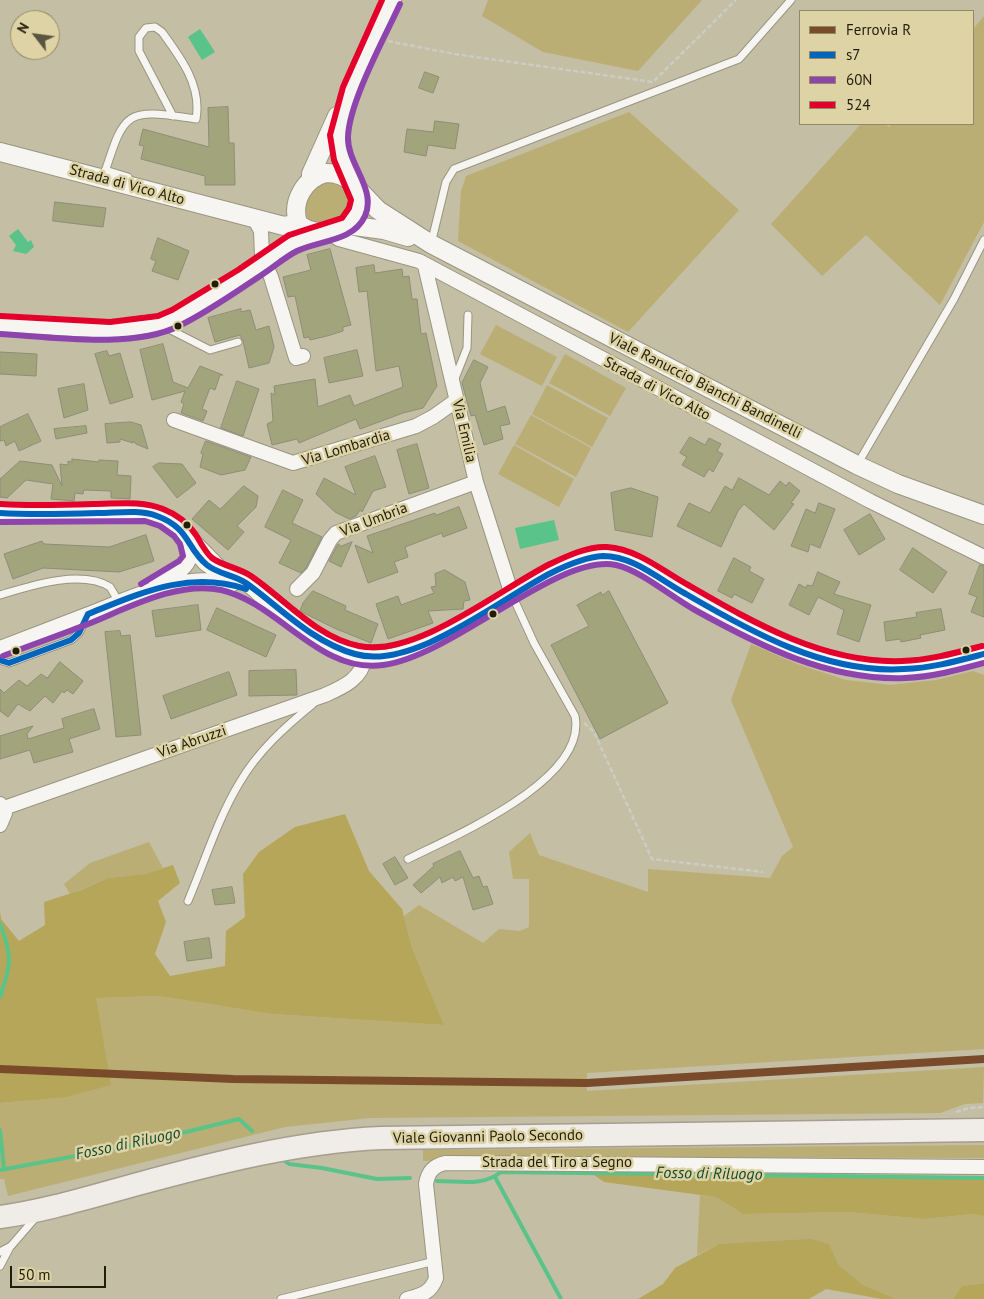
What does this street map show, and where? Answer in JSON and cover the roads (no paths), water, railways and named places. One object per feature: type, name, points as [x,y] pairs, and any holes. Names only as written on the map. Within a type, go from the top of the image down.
[{"type":"main road","name":"Viale Giovanni Paolo Secondo","points":[[0,1217],[229,1160],[299,1146],[344,1140],[984,1130]]},
{"type":"street","points":[[311,179],[311,174],[333,124],[351,91],[392,0]]},
{"type":"street","points":[[0,325],[110,331],[160,325],[176,318],[293,243],[348,225],[358,212],[359,204],[342,157],[339,137],[351,91]]},
{"type":"street","name":"Strada di Vico Alto","points":[[0,152],[104,174],[171,197],[284,226],[299,224],[312,231],[326,232],[339,239],[413,259],[870,501],[984,557]]},
{"type":"street","points":[[264,262],[274,248],[299,224],[297,205],[304,188],[311,179],[318,175],[335,173],[353,184]]},
{"type":"street","name":"Viale Ranuccio Bianchi Bandinelli","points":[[353,184],[378,210],[431,244],[857,465],[898,484],[984,515]]},
{"type":"street","name":"Strada di Vico Alto","points":[[254,218],[275,216],[297,205]]},
{"type":"street","points":[[254,218],[261,231],[261,251],[264,262],[272,278],[296,358],[303,356]]},
{"type":"street","name":"Viale Ranuccio Bianchi Bandinelli","points":[[348,225],[384,230],[431,244]]},
{"type":"street","name":"Via Emilia","points":[[424,266],[476,482],[512,595]]},
{"type":"street","name":"Via Lombardia","points":[[174,420],[293,463],[416,426],[433,417],[457,400]]},
{"type":"street","name":"Via Umbria","points":[[297,589],[313,573],[330,540],[336,533],[476,482]]},
{"type":"street","points":[[0,513],[28,515],[139,512],[153,514],[182,532],[206,564],[245,583],[314,634],[341,648],[365,657],[391,655],[427,643],[468,622],[539,578],[578,561],[593,557],[612,556],[635,565],[740,624],[792,648],[844,665],[884,671],[918,670],[954,663],[984,654]]},
{"type":"street","points":[[146,591],[188,564],[192,555],[190,542]]},
{"type":"street","points":[[0,648],[146,591],[190,582],[216,580],[234,584],[259,595]]},
{"type":"street","name":"Via Abruzzi","points":[[0,825],[5,817],[2,806],[325,694],[355,678],[363,669],[365,657]]},
{"type":"street","name":"Strada del Tiro a Segno","points":[[407,1299],[427,1292],[434,1285],[436,1278],[426,1184],[433,1168],[445,1163],[984,1167]]},
{"type":"lane","points":[[431,244],[446,182],[454,169],[739,59],[791,0]]},
{"type":"lane","points":[[104,174],[116,137],[130,118],[141,114],[196,119],[198,95],[193,81],[162,32],[155,27],[146,28],[139,36],[139,51],[173,116]]},
{"type":"lane","points":[[857,465],[954,299],[984,240]]},
{"type":"lane","points":[[453,383],[467,348],[468,315]]},
{"type":"lane","points":[[160,325],[210,350],[238,342]]},
{"type":"lane","points":[[163,519],[179,524],[188,531],[232,576]]},
{"type":"lane","points":[[0,594],[47,582],[95,581],[112,588],[118,602]]},
{"type":"lane","points":[[408,859],[490,818],[522,798],[544,779],[568,750],[575,732],[575,716],[534,643],[512,595]]},
{"type":"lane","points":[[0,660],[11,662],[71,640],[79,633],[88,614]]},
{"type":"lane","points":[[188,901],[223,817],[244,774],[287,726],[325,694]]},
{"type":"lane","points":[[0,1266],[11,1246],[42,1208]]},
{"type":"lane","points":[[0,1252],[11,1246]]},
{"type":"lane","points":[[281,1299],[435,1261]]},
{"type":"waterway","points":[[0,924],[9,953],[8,968],[0,997]]},
{"type":"waterway","name":"Fosso di Riluogo","points":[[0,1170],[129,1146],[239,1119],[252,1131]]},
{"type":"waterway","points":[[0,1130],[4,1169]]},
{"type":"waterway","name":"Fosso di Riluogo","points":[[285,1161],[289,1164],[322,1168],[377,1179],[410,1178]]},
{"type":"waterway","name":"Fosso di Riluogo","points":[[437,1181],[462,1182],[486,1180],[501,1172],[984,1178]]},
{"type":"waterway","points":[[495,1177],[561,1299]]},
{"type":"rail line","name":"R","points":[[0,1069],[233,1079],[587,1083],[984,1059]]}]
